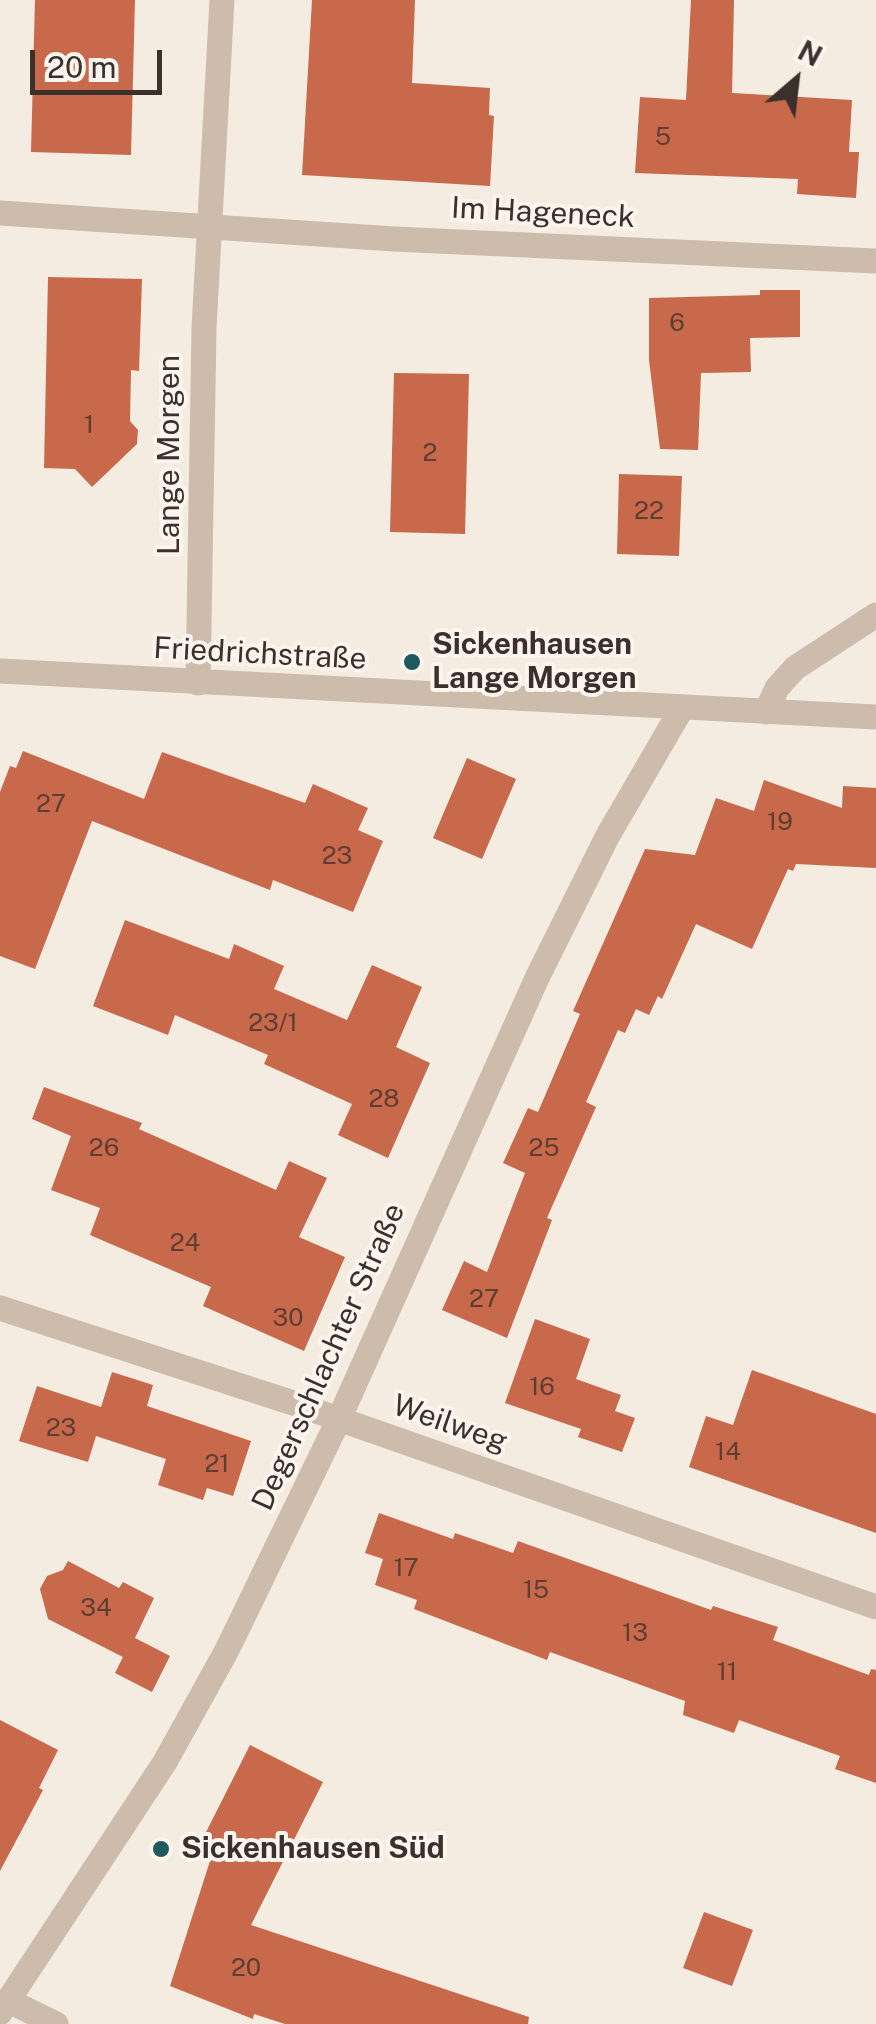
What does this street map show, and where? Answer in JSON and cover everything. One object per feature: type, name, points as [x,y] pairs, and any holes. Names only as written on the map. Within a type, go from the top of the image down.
[{"type":"street","name":"Lange Morgen","points":[[198,683],[208,228],[222,0]]},
{"type":"street","points":[[0,213],[208,228]]},
{"type":"street","name":"Im Hageneck","points":[[208,228],[876,260]]},
{"type":"street","points":[[766,712],[777,688],[796,668],[876,615]]},
{"type":"street","name":"Friedrichstraße","points":[[0,672],[876,717]]},
{"type":"street","name":"Degerschlachter Straße","points":[[2,2009],[113,1844],[191,1716],[260,1585],[552,947],[607,837],[682,708]]},
{"type":"street","name":"Weilweg","points":[[0,1308],[338,1419],[876,1608]]},
{"type":"street","points":[[2,2009],[56,2024]]},
{"type":"building","points":[[35,0],[135,0],[131,155],[31,152]]},
{"type":"building","points":[[312,0],[415,0],[412,83],[490,88],[489,115],[494,116],[490,186],[302,175]]},
{"type":"building","points":[[691,0],[734,0],[732,93],[852,100],[849,152],[859,152],[856,198],[797,194],[798,179],[635,173],[640,97],[686,100]]},
{"type":"building","points":[[48,277],[142,279],[139,371],[131,370],[130,421],[138,430],[137,444],[92,487],[75,469],[44,468]]},
{"type":"building","points":[[760,290],[800,290],[800,337],[750,338],[751,372],[701,373],[698,450],[660,449],[649,360],[649,298],[760,295]]},
{"type":"building","points":[[394,373],[469,374],[465,534],[390,532]]},
{"type":"building","points":[[619,474],[682,476],[679,556],[617,554]]},
{"type":"building","points":[[23,751],[144,799],[162,752],[305,803],[313,784],[368,808],[358,830],[383,841],[353,912],[273,880],[270,890],[92,821],[35,969],[0,956],[0,792],[10,766],[16,768]]},
{"type":"building","points":[[467,758],[516,779],[482,859],[433,838]]},
{"type":"building","points":[[764,780],[842,808],[843,786],[876,788],[876,868],[796,864],[793,871],[788,869],[752,949],[696,924],[662,999],[658,996],[649,1015],[636,1009],[625,1033],[618,1030],[586,1102],[596,1107],[547,1218],[552,1220],[507,1338],[442,1310],[464,1261],[487,1272],[525,1173],[503,1163],[528,1108],[538,1112],[580,1014],[573,1011],[645,849],[695,855],[716,798],[754,811]]},
{"type":"building","points":[[125,920],[229,959],[234,944],[284,966],[274,989],[347,1020],[372,965],[422,987],[396,1047],[430,1063],[388,1158],[338,1135],[352,1104],[264,1064],[268,1055],[175,1015],[168,1035],[93,1006]]},
{"type":"building","points":[[44,1087],[142,1123],[139,1129],[276,1190],[289,1161],[327,1178],[299,1237],[345,1257],[304,1351],[203,1306],[211,1287],[90,1235],[100,1208],[51,1190],[71,1136],[32,1119]]},
{"type":"building","points":[[535,1319],[590,1339],[576,1379],[621,1395],[615,1411],[635,1418],[622,1452],[578,1437],[581,1429],[505,1403]]},
{"type":"building","points":[[752,1370],[876,1414],[876,1533],[689,1467],[706,1416],[733,1425]]},
{"type":"building","points":[[112,1372],[153,1385],[147,1406],[251,1441],[233,1496],[207,1488],[203,1500],[158,1485],[166,1459],[96,1436],[88,1462],[19,1441],[37,1386],[101,1407]]},
{"type":"building","points":[[379,1513],[453,1539],[455,1533],[513,1553],[518,1541],[711,1610],[713,1606],[778,1627],[773,1640],[869,1675],[871,1669],[876,1670],[876,1783],[835,1769],[840,1756],[739,1720],[734,1733],[683,1715],[685,1701],[550,1652],[547,1660],[414,1609],[417,1600],[375,1585],[383,1559],[365,1553]]},
{"type":"building","points":[[68,1561],[119,1588],[123,1582],[154,1598],[135,1638],[170,1656],[152,1692],[115,1673],[123,1657],[48,1619],[40,1589],[47,1576],[63,1570]]},
{"type":"building","points":[[0,1720],[58,1750],[39,1788],[43,1790],[0,1871]]},
{"type":"building","points":[[250,1745],[323,1782],[251,1925],[529,2017],[528,2024],[285,2024],[254,2014],[253,2019],[170,1986],[210,1861],[195,1854]]},
{"type":"building","points":[[704,1912],[753,1930],[732,1986],[683,1968]]},
{"type":"place","name":"Sickenhausen Lange Morgen","points":[[412,662]]},
{"type":"place","name":"Sickenhausen Süd","points":[[161,1849]]}]
